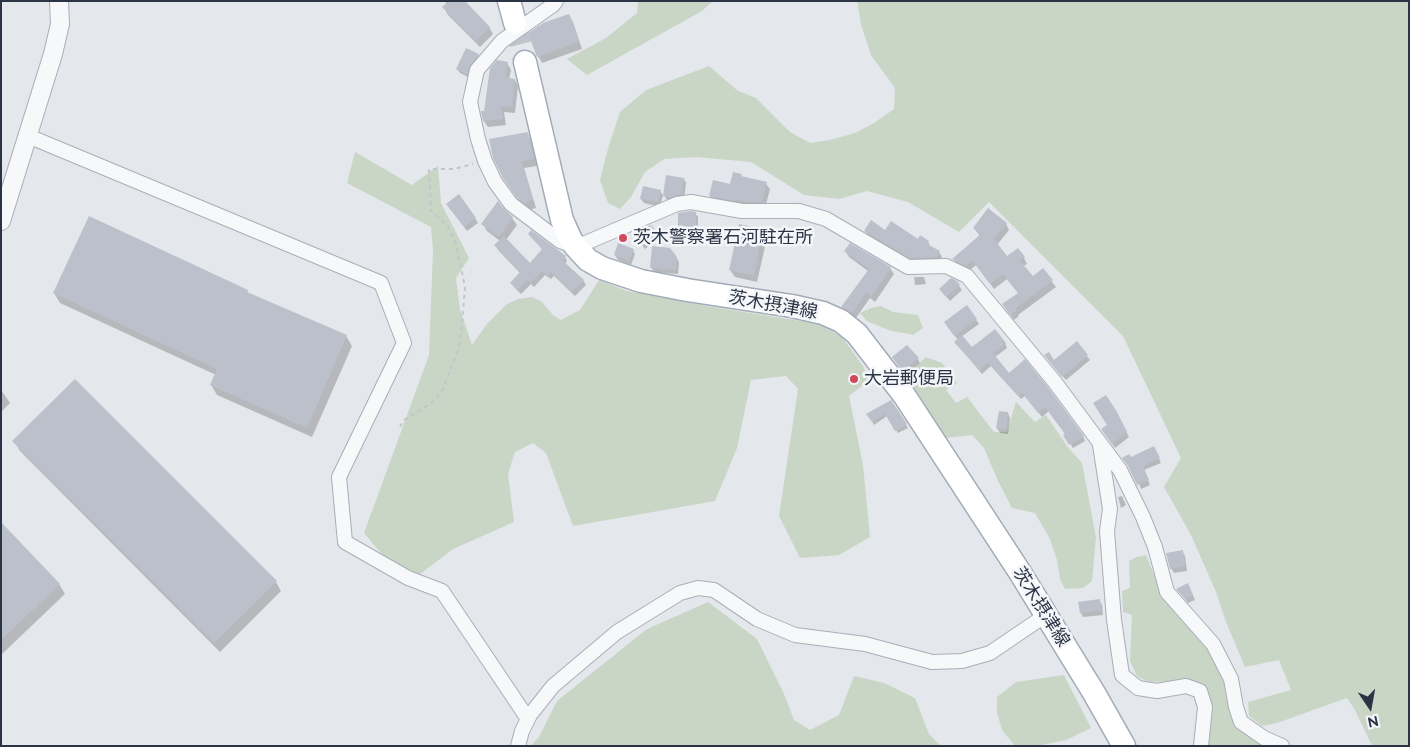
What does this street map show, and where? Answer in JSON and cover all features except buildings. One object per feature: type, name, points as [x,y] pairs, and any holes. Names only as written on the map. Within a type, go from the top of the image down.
[{"type":"main road","points":[[509,1],[515,23]]},
{"type":"main road","name":"茨木摂津線","points":[[525,62],[562,220],[576,247],[588,260],[602,268],[641,281],[792,306],[823,313],[841,321],[857,334],[904,395],[1021,574],[1124,746]]},
{"type":"street","points":[[1,221],[53,54],[60,24],[58,1]]},
{"type":"street","points":[[556,1],[502,41],[477,70],[470,102],[478,139],[485,161],[495,182],[511,204],[560,241],[576,247],[677,204],[691,202],[742,211],[799,211],[826,219],[908,267],[946,266],[966,276],[1054,381],[1120,470],[1155,547],[1167,592],[1213,644],[1231,679],[1241,722],[1264,738],[1282,746]]},
{"type":"street","points":[[28,136],[380,283],[404,343],[339,477],[345,542],[408,578],[442,591],[528,719]]},
{"type":"street","points":[[1099,442],[1110,509],[1107,531],[1114,620],[1122,675],[1138,688],[1158,691],[1186,686],[1200,691],[1205,707],[1201,746]]},
{"type":"street","points":[[518,746],[528,719],[553,686],[617,632],[680,593],[698,588],[714,590],[758,619],[795,635],[865,644],[932,662],[962,661],[990,653],[1046,615]]},
{"type":"path","points":[[400,426],[404,420],[433,402],[443,389],[459,346],[462,324],[465,286],[456,244],[447,225],[431,211],[429,169],[454,169],[485,161]]},
{"type":"green space","points":[[638,1],[713,1],[702,11],[587,75],[567,59],[606,38],[637,13]]},
{"type":"green space","points":[[857,1],[1409,1],[1409,746],[1372,746],[1355,710],[1347,698],[1277,723],[1262,726],[1249,716],[1248,702],[1291,690],[1279,660],[1245,667],[1216,592],[1191,535],[1164,487],[1181,458],[1123,336],[989,202],[959,232],[908,202],[867,191],[839,199],[804,195],[751,162],[697,157],[664,159],[645,172],[631,197],[620,209],[608,203],[600,180],[620,112],[646,90],[709,66],[738,91],[756,98],[790,132],[810,143],[855,133],[894,109],[895,88],[871,55],[861,24]]},
{"type":"green space","points":[[355,152],[412,185],[438,166],[441,203],[469,258],[456,278],[460,309],[472,345],[487,324],[507,304],[518,299],[532,297],[542,302],[553,315],[561,320],[580,310],[599,280],[627,291],[823,326],[842,337],[863,366],[869,380],[849,396],[863,465],[870,537],[839,555],[800,558],[779,516],[798,389],[786,376],[751,380],[737,448],[715,501],[573,526],[546,453],[533,443],[515,452],[508,474],[514,522],[453,549],[407,584],[364,533],[429,355],[433,251],[431,227],[347,183]]},
{"type":"green space","points":[[881,306],[893,312],[918,315],[923,328],[913,335],[891,331],[867,321],[860,313]]},
{"type":"green space","points":[[926,357],[942,363],[957,383],[946,390],[956,403],[967,397],[994,432],[1007,432],[1016,402],[1035,422],[1046,415],[1067,446],[1082,463],[1096,537],[1092,581],[1083,588],[1065,589],[1060,579],[1057,560],[1050,539],[1035,513],[1012,508],[984,448],[972,435],[945,438],[904,377]]},
{"type":"green space","points":[[1146,555],[1161,592],[1209,645],[1225,680],[1231,706],[1269,746],[1207,746],[1210,706],[1189,681],[1148,682],[1137,676],[1130,661],[1132,615],[1123,612],[1122,591],[1130,588],[1129,561]]},
{"type":"green space","points":[[708,602],[757,639],[784,694],[794,720],[810,730],[839,715],[854,676],[884,683],[915,698],[929,734],[941,746],[531,746],[539,737],[557,701],[647,629]]},
{"type":"green space","points":[[1064,675],[1091,728],[1066,740],[1037,746],[1015,746],[1002,730],[997,713],[997,697],[1016,682]]},
{"type":"tunnel","points":[[515,23],[525,62]]},
{"type":"place","name":"茨木警察署石河駐在所","points":[[623,238]]},
{"type":"place","name":"大岩郵便局","points":[[854,379]]}]
